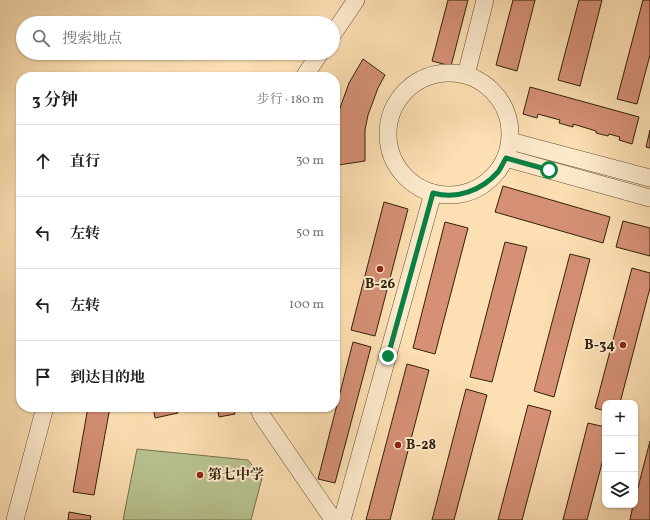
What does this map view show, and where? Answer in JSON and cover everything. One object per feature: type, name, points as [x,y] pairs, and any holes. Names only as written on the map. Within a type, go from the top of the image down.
[{"type":"street","points":[[340,24],[356,0]]},
{"type":"street","points":[[466,75],[485,0]]},
{"type":"street","points":[[307,72],[315,60]]},
{"type":"street","points":[[456,72],[466,75],[476,78],[493,90],[506,108],[511,129],[506,158],[498,171],[483,186],[463,194],[442,195],[421,189],[404,176],[392,158],[387,137],[389,116],[399,97],[414,82],[434,73],[456,72]]},
{"type":"street","points":[[510,141],[650,178]]},
{"type":"street","points":[[506,158],[650,198]]},
{"type":"street","points":[[342,520],[433,193]]},
{"type":"street","points":[[15,520],[44,412]]},
{"type":"street","points":[[260,412],[330,515],[337,520]]},
{"type":"green space","points":[[137,449],[248,460],[262,478],[251,520],[123,520]]},
{"type":"building","points":[[448,0],[468,0],[451,66],[432,61]]},
{"type":"building","points":[[513,0],[535,0],[517,71],[496,65]]},
{"type":"building","points":[[579,0],[602,0],[580,86],[558,80]]},
{"type":"building","points":[[643,0],[650,0],[650,55],[637,104],[617,99]]},
{"type":"building","points":[[363,59],[385,75],[378,88],[368,115],[365,130],[365,161],[340,165],[340,108],[349,83]]},
{"type":"building","points":[[530,87],[639,117],[632,144],[619,140],[620,137],[596,133],[596,131],[573,124],[573,127],[559,123],[560,120],[538,114],[537,118],[523,114]]},
{"type":"building","points":[[650,130],[650,148],[646,147]]},
{"type":"building","points":[[503,186],[610,217],[603,243],[495,212]]},
{"type":"building","name":"B-26","points":[[384,202],[408,209],[375,336],[351,330]]},
{"type":"building","points":[[623,221],[650,228],[650,256],[616,247]]},
{"type":"building","points":[[445,222],[468,228],[435,354],[413,348]]},
{"type":"building","points":[[505,242],[527,247],[492,382],[470,377]]},
{"type":"building","points":[[570,254],[590,259],[554,397],[534,391]]},
{"type":"building","name":"B-34","points":[[632,268],[650,273],[650,288],[621,400],[602,400],[602,410],[595,408]]},
{"type":"building","points":[[353,342],[371,347],[335,483],[318,479],[335,412],[340,412],[340,393]]},
{"type":"building","name":"B-28","points":[[407,364],[429,370],[390,520],[366,520]]},
{"type":"building","points":[[466,389],[487,395],[454,520],[432,520]]},
{"type":"building","points":[[528,405],[551,411],[522,520],[498,520]]},
{"type":"building","points":[[87,412],[109,412],[94,495],[73,492]]},
{"type":"building","points":[[154,412],[178,413],[155,418]]},
{"type":"building","points":[[218,412],[234,412],[235,414],[219,417]]},
{"type":"building","points":[[588,423],[602,426],[602,463],[587,520],[563,520]]},
{"type":"building","points":[[650,441],[650,520],[630,520],[632,508],[638,508],[638,487]]},
{"type":"building","points":[[69,512],[91,516],[90,520],[68,520]]},
{"type":"place","name":"B-26","points":[[380,269]]},
{"type":"place","name":"B-34","points":[[623,345]]},
{"type":"place","name":"B-28","points":[[398,445]]},
{"type":"place","name":"第七中学","points":[[200,475]]},
{"type":"route","points":[[388,356],[433,193],[442,195],[463,194],[483,186],[498,171],[506,158],[549,170]]}]
